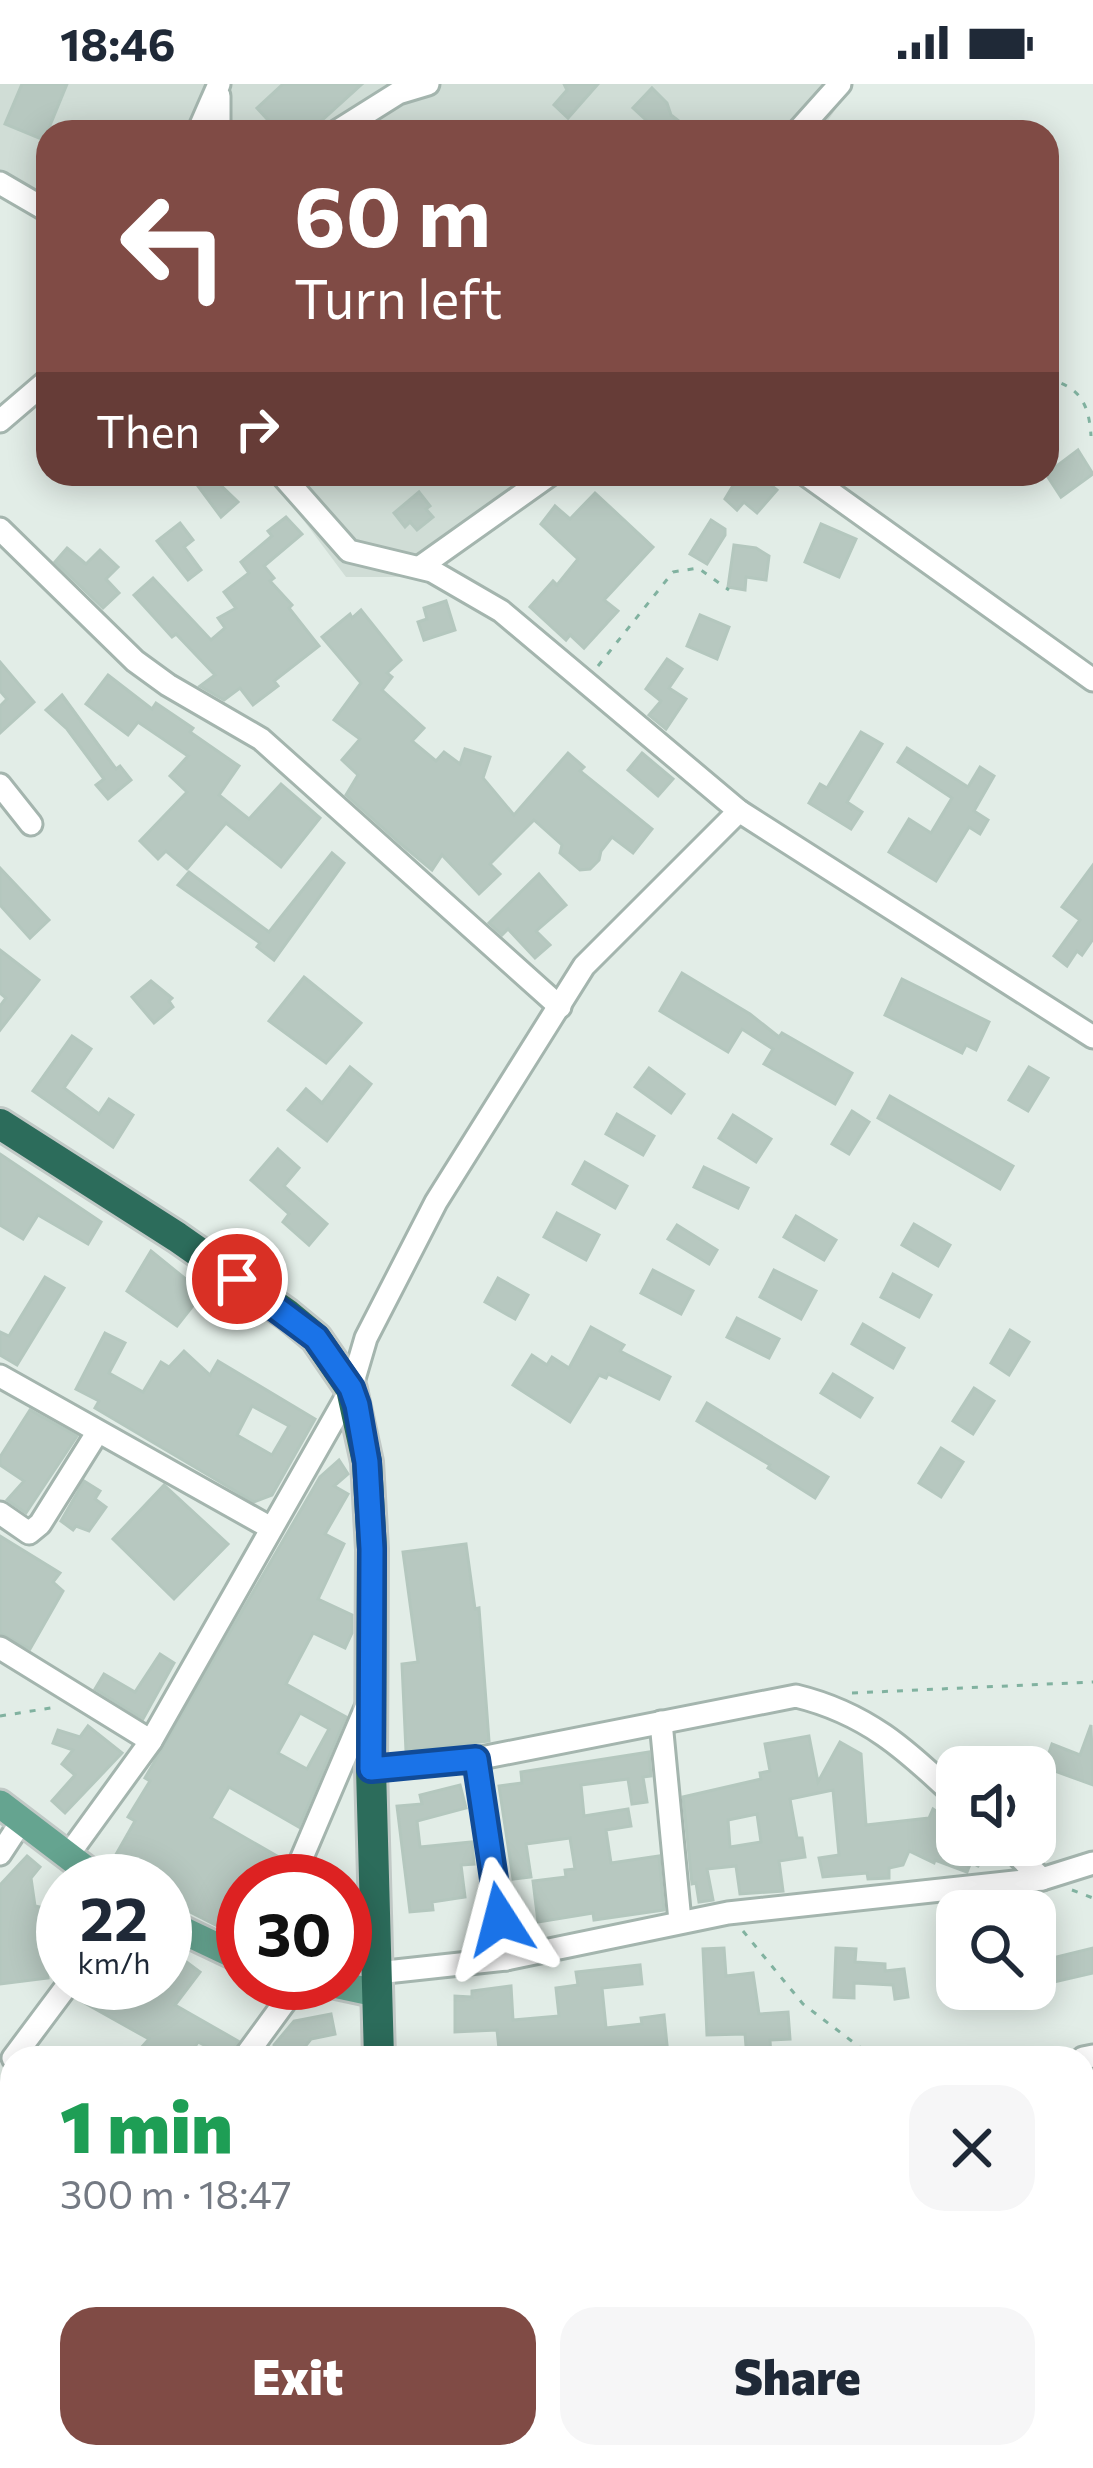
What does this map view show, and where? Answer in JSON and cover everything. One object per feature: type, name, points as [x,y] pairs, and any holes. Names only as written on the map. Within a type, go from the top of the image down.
[{"type":"highway","points":[[0,1124],[286,1314],[316,1338],[351,1388],[367,1462],[380,2046]]},
{"type":"main road","points":[[11,1812],[69,1854]]},
{"type":"main road","points":[[372,1983],[377,1983]]},
{"type":"street","points":[[355,120],[398,93],[428,84]]},
{"type":"street","points":[[808,120],[840,84]]},
{"type":"street","points":[[204,120],[219,87]]},
{"type":"street","points":[[219,87],[219,120]]},
{"type":"street","points":[[0,183],[36,204]]},
{"type":"street","points":[[0,421],[36,390]]},
{"type":"street","points":[[292,486],[349,551],[420,567],[468,589],[501,611],[739,811],[1093,1037]]},
{"type":"street","points":[[420,567],[534,486]]},
{"type":"street","points":[[822,486],[1093,680]]},
{"type":"street","points":[[0,529],[135,661],[261,739],[560,1007]]},
{"type":"street","points":[[0,784],[31,824]]},
{"type":"street","points":[[69,1854],[151,1741],[351,1388],[366,1338],[436,1202],[584,966],[739,811]]},
{"type":"street","points":[[0,1376],[269,1527]]},
{"type":"street","points":[[0,1513],[29,1533],[40,1524],[97,1433]]},
{"type":"street","points":[[0,1648],[151,1741]]},
{"type":"street","points":[[303,1854],[373,1690]]},
{"type":"street","points":[[371,1769],[476,1759],[796,1696],[837,1706],[873,1725],[936,1780]]},
{"type":"street","points":[[661,1722],[680,1921]]},
{"type":"street","points":[[476,1759],[506,1959]]},
{"type":"street","points":[[0,1853],[11,1812]]},
{"type":"street","points":[[377,1983],[680,1921],[1042,1879],[1093,1863]]},
{"type":"street","points":[[1029,1866],[1042,1879]]},
{"type":"street","points":[[23,2046],[50,2010]]},
{"type":"street","points":[[252,2046],[278,2010]]},
{"type":"path","points":[[1059,384],[1078,392],[1090,410],[1091,436]]},
{"type":"path","points":[[586,682],[673,572],[698,568],[729,590]]},
{"type":"path","points":[[837,1694],[1093,1682]]},
{"type":"path","points":[[0,1716],[91,1702]]},
{"type":"path","points":[[728,1913],[803,2004],[858,2046]]},
{"type":"shaded area","points":[[0,84],[853,84],[828,120],[36,120],[36,191],[0,173]]},
{"type":"shaded area","points":[[278,486],[526,486],[399,577],[346,577]]},
{"type":"building","points":[[22,84],[67,84],[52,120],[36,120],[36,137],[5,124]]},
{"type":"building","points":[[283,84],[362,84],[322,120],[268,120],[257,108]]},
{"type":"building","points":[[564,84],[598,84],[568,118],[554,105],[567,90]]},
{"type":"building","points":[[652,88],[677,120],[646,120],[633,108]]},
{"type":"building","points":[[1078,450],[1093,474],[1061,497],[1054,486],[1059,486],[1059,464]]},
{"type":"building","points":[[198,486],[221,486],[238,502],[221,517]]},
{"type":"building","points":[[733,486],[777,490],[757,513],[744,502],[737,510],[725,499]]},
{"type":"building","points":[[419,492],[433,517],[417,530],[410,522],[405,527],[394,513]]},
{"type":"building","points":[[595,493],[653,547],[604,600],[618,611],[584,648],[570,635],[566,640],[530,607],[578,559],[541,524],[555,506],[570,519]]},
{"type":"building","points":[[286,517],[302,534],[264,566],[319,646],[274,681],[278,686],[253,705],[240,688],[224,700],[200,686],[215,675],[134,595],[153,578],[211,640],[225,628],[218,618],[236,608],[224,592],[249,573],[241,562]]},
{"type":"building","points":[[711,520],[725,529],[725,535],[707,564],[690,554]]},
{"type":"building","points":[[180,523],[193,540],[184,547],[201,570],[188,580],[157,541]]},
{"type":"building","points":[[821,524],[856,539],[839,577],[805,562]]},
{"type":"building","points":[[734,545],[756,548],[769,556],[766,580],[746,577],[745,590],[728,587]]},
{"type":"building","points":[[67,548],[86,564],[100,550],[118,567],[106,579],[119,593],[103,608],[55,562]]},
{"type":"building","points":[[446,601],[455,630],[424,640],[418,622],[427,619],[424,608]]},
{"type":"building","points":[[361,610],[401,660],[387,673],[392,677],[382,690],[424,728],[412,741],[436,761],[444,752],[460,764],[465,749],[490,757],[483,778],[514,815],[568,753],[584,767],[580,771],[652,829],[633,853],[612,837],[599,860],[590,869],[580,870],[560,853],[562,845],[534,820],[490,864],[500,874],[479,894],[442,855],[432,870],[346,795],[358,775],[342,760],[360,739],[334,720],[361,683],[322,637]]},
{"type":"building","points":[[700,615],[729,627],[717,659],[687,646]]},
{"type":"building","points":[[667,659],[682,669],[669,688],[686,699],[666,729],[649,715],[661,701],[646,689]]},
{"type":"building","points":[[0,662],[34,702],[0,733],[0,706],[7,699],[0,691]]},
{"type":"building","points":[[108,675],[152,709],[156,703],[193,728],[190,732],[239,766],[219,795],[249,819],[281,784],[320,818],[281,867],[226,823],[187,869],[166,851],[158,859],[140,841],[187,792],[170,776],[188,756],[138,722],[128,735],[86,704]]},
{"type":"building","points":[[62,695],[116,769],[120,766],[131,780],[108,799],[96,785],[104,779],[67,729],[46,710]]},
{"type":"building","points":[[861,732],[882,744],[847,802],[862,812],[851,829],[809,803],[820,784],[827,788]]},
{"type":"building","points":[[907,748],[968,787],[980,767],[994,776],[974,811],[988,820],[980,834],[969,827],[936,881],[889,852],[909,819],[931,833],[952,798],[898,762]]},
{"type":"building","points":[[642,753],[673,779],[658,796],[628,770]]},
{"type":"building","points":[[332,853],[344,863],[274,960],[257,947],[260,943],[178,885],[189,872],[269,932]]},
{"type":"building","points":[[1093,865],[1093,939],[1067,966],[1054,956],[1080,920],[1062,907]]},
{"type":"building","points":[[0,868],[49,920],[30,938],[0,905]]},
{"type":"building","points":[[539,874],[566,905],[536,931],[550,945],[535,958],[508,929],[502,935],[489,923]]},
{"type":"building","points":[[0,950],[39,980],[0,1030],[0,1006],[6,998],[0,993]]},
{"type":"building","points":[[682,973],[779,1037],[782,1033],[852,1073],[835,1104],[764,1064],[773,1049],[742,1029],[728,1052],[660,1011]]},
{"type":"building","points":[[304,977],[361,1023],[326,1063],[269,1021]]},
{"type":"building","points":[[902,979],[989,1022],[976,1050],[966,1045],[962,1053],[885,1015]]},
{"type":"building","points":[[151,981],[172,998],[173,1007],[154,1023],[132,997]]},
{"type":"building","points":[[72,1036],[91,1049],[64,1088],[99,1114],[109,1099],[133,1115],[113,1147],[33,1091]]},
{"type":"building","points":[[350,1067],[371,1084],[327,1141],[288,1110],[306,1089],[322,1103]]},
{"type":"building","points":[[1029,1067],[1048,1078],[1028,1111],[1009,1100]]},
{"type":"building","points":[[649,1068],[684,1094],[671,1113],[635,1087]]},
{"type":"building","points":[[890,1096],[1013,1166],[1000,1189],[878,1118]]},
{"type":"building","points":[[852,1111],[869,1122],[849,1154],[832,1144]]},
{"type":"building","points":[[617,1114],[654,1136],[643,1155],[606,1134]]},
{"type":"building","points":[[733,1115],[771,1139],[756,1162],[719,1138]]},
{"type":"building","points":[[278,1149],[299,1168],[284,1186],[327,1224],[309,1245],[283,1222],[289,1214],[251,1180]]},
{"type":"building","points":[[0,1154],[101,1222],[88,1244],[38,1215],[23,1239],[0,1225]]},
{"type":"building","points":[[585,1162],[627,1186],[615,1208],[573,1184]]},
{"type":"building","points":[[704,1167],[748,1188],[738,1208],[694,1187]]},
{"type":"building","points":[[557,1213],[599,1235],[586,1260],[544,1237]]},
{"type":"building","points":[[796,1216],[836,1240],[824,1260],[784,1237]]},
{"type":"building","points":[[914,1224],[950,1245],[938,1266],[902,1245]]},
{"type":"building","points":[[677,1225],[717,1250],[709,1264],[668,1239]]},
{"type":"building","points":[[151,1251],[203,1293],[177,1326],[127,1291]]},
{"type":"building","points":[[653,1270],[693,1291],[681,1314],[641,1293]]},
{"type":"building","points":[[774,1270],[816,1291],[801,1319],[760,1297]]},
{"type":"building","points":[[893,1274],[931,1295],[919,1317],[881,1297]]},
{"type":"building","points":[[45,1277],[64,1288],[17,1365],[0,1355],[0,1332],[9,1336]]},
{"type":"building","points":[[498,1278],[528,1295],[515,1319],[485,1302]]},
{"type":"building","points":[[737,1318],[779,1339],[769,1358],[727,1337]]},
{"type":"building","points":[[863,1324],[904,1348],[893,1368],[852,1344]]},
{"type":"building","points":[[591,1327],[624,1345],[620,1351],[670,1377],[659,1399],[608,1374],[606,1378],[599,1375],[570,1422],[513,1385],[532,1355],[547,1365],[552,1357],[569,1368]]},
{"type":"building","points":[[1010,1330],[1029,1342],[1009,1375],[991,1363]]},
{"type":"building","points":[[105,1333],[125,1343],[109,1373],[143,1392],[161,1362],[169,1367],[184,1351],[210,1375],[218,1361],[315,1419],[272,1495],[254,1502],[95,1408],[99,1401],[76,1389]],"holes":[[[252,1406],[289,1426],[272,1455],[237,1435]]]},
{"type":"building","points":[[833,1374],[872,1398],[860,1417],[821,1393]]},
{"type":"building","points":[[974,1388],[994,1401],[973,1434],[953,1421]]},
{"type":"building","points":[[707,1403],[828,1477],[815,1498],[697,1421]]},
{"type":"building","points":[[30,1410],[77,1436],[26,1513],[7,1500],[24,1481],[0,1465],[0,1457]]},
{"type":"building","points":[[941,1448],[963,1462],[941,1497],[919,1483]]},
{"type":"building","points":[[339,1460],[348,1474],[334,1486],[348,1494],[325,1534],[344,1544],[318,1599],[352,1615],[352,1633],[345,1648],[313,1633],[286,1684],[346,1717],[299,1827],[229,1787],[211,1818],[274,1854],[216,1854],[216,1925],[192,1913],[192,1854],[116,1854],[135,1821],[128,1817],[150,1781],[145,1778],[320,1477]],"holes":[[[300,1713],[329,1729],[307,1769],[278,1753]]]},
{"type":"building","points":[[84,1481],[100,1491],[95,1499],[106,1507],[89,1531],[76,1526],[73,1530],[61,1521]]},
{"type":"building","points":[[164,1485],[228,1544],[174,1599],[113,1539]]},
{"type":"building","points":[[0,1536],[60,1573],[53,1582],[63,1591],[30,1649],[0,1633]]},
{"type":"building","points":[[466,1544],[475,1609],[479,1608],[489,1741],[406,1751],[402,1664],[418,1662],[403,1552]]},
{"type":"building","points":[[160,1654],[174,1663],[143,1719],[95,1689],[104,1674],[135,1692]]},
{"type":"building","points":[[1091,1725],[1093,1785],[1056,1771],[1056,1746],[1052,1744],[1080,1755]]},
{"type":"building","points":[[88,1726],[122,1753],[65,1813],[52,1801],[75,1775],[62,1764],[73,1750],[53,1743],[58,1730],[80,1737]]},
{"type":"building","points":[[809,1736],[818,1782],[840,1742],[861,1754],[866,1825],[929,1818],[933,1809],[936,1860],[909,1851],[903,1865],[889,1868],[889,1878],[868,1879],[867,1873],[823,1877],[819,1858],[839,1855],[833,1790],[790,1799],[805,1857],[779,1861],[783,1891],[740,1894],[736,1866],[707,1869],[713,1900],[699,1902],[696,1883],[692,1884],[683,1797],[761,1779],[760,1773],[770,1771],[765,1744]],"holes":[[[757,1814],[761,1842],[730,1847],[728,1820]]]},
{"type":"building","points":[[649,1752],[651,1776],[643,1777],[647,1802],[632,1804],[628,1779],[581,1785],[584,1816],[628,1809],[631,1826],[606,1830],[611,1863],[659,1856],[664,1910],[594,1920],[593,1913],[538,1922],[533,1881],[566,1877],[565,1870],[575,1869],[570,1838],[526,1844],[531,1877],[513,1879],[499,1786],[522,1783],[521,1772]]},
{"type":"building","points":[[460,1785],[466,1808],[417,1821],[420,1847],[472,1842],[474,1864],[461,1865],[465,1897],[432,1902],[433,1910],[410,1912],[397,1806],[422,1804],[420,1795]]},
{"type":"building","points":[[27,1856],[36,1864],[31,1878],[36,1906],[36,1980],[0,1984],[0,1885]]},
{"type":"building","points":[[724,1948],[726,1976],[753,1973],[759,2014],[788,2012],[790,2039],[770,2040],[770,2046],[746,2046],[745,2034],[707,2035],[703,1949]]},
{"type":"building","points":[[836,1948],[856,1949],[855,1962],[885,1964],[885,1971],[904,1969],[908,1997],[895,1999],[893,1985],[854,1983],[854,1998],[834,1997]]},
{"type":"building","points":[[1093,1948],[1093,1973],[1056,1982],[1056,1957]]},
{"type":"building","points":[[640,1965],[642,1984],[602,1988],[606,2028],[642,2024],[641,2018],[664,2015],[667,2045],[499,2046],[497,2030],[455,2032],[455,1996],[472,1997],[472,1991],[511,1986],[513,2020],[559,2016],[556,1988],[578,1985],[576,1972]]},
{"type":"building","points":[[97,2010],[184,2010],[238,2041],[235,2046],[198,2042],[196,2046],[143,2046],[149,2039]]},
{"type":"building","points":[[331,2014],[335,2034],[311,2039],[305,2046],[274,2046],[294,2021]]},
{"type":"route","points":[[237,1279],[316,1338],[351,1388],[367,1462],[372,1549],[371,1769],[476,1759],[500,1919]]}]
